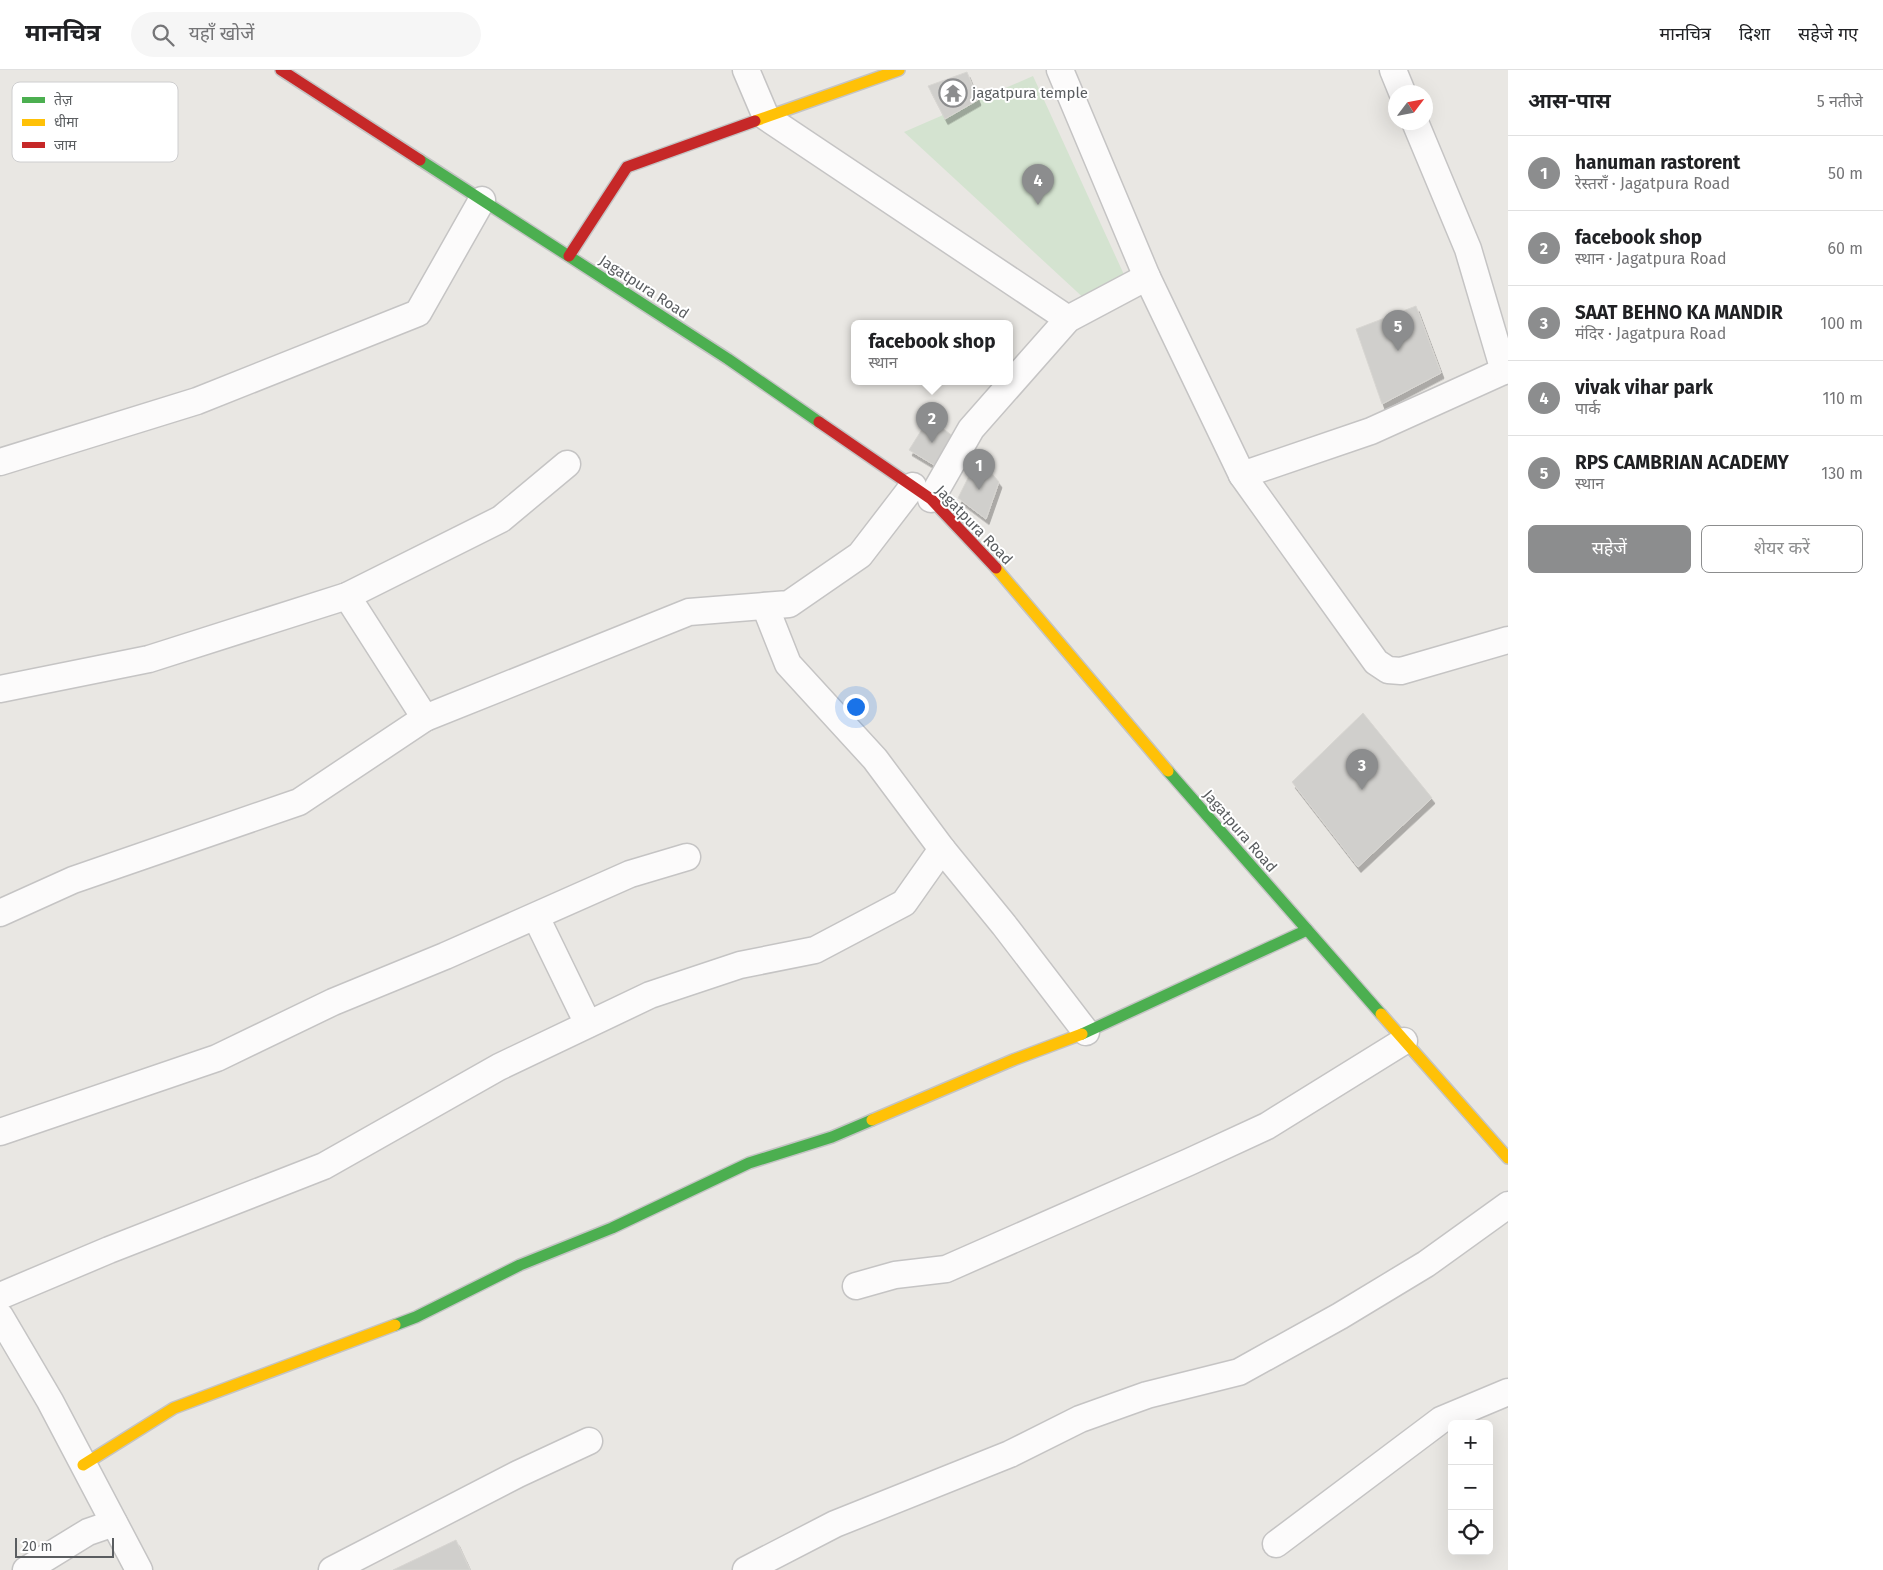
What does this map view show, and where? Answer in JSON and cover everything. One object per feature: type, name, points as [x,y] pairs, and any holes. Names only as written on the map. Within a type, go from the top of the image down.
[{"type":"street","name":"Jagatpura Road","points":[[281,70],[728,359],[922,492],[1010,583],[1170,775],[1508,1158]]},
{"type":"street","points":[[746,70],[766,117],[1068,318]]},
{"type":"street","points":[[569,256],[627,167],[899,70]]},
{"type":"street","points":[[1060,70],[1147,277],[1242,475],[1376,662],[1388,670],[1401,671],[1508,640]]},
{"type":"street","points":[[1393,70],[1399,85]]},
{"type":"street","points":[[1242,475],[1370,431],[1506,370],[1468,249],[1418,130]]},
{"type":"street","points":[[0,462],[197,401],[418,313],[482,200]]},
{"type":"street","points":[[1013,380],[1068,318],[1147,277]]},
{"type":"street","points":[[0,913],[73,880],[299,802],[425,718],[689,612],[789,604],[860,554],[922,492],[970,429],[1009,385]]},
{"type":"street","points":[[0,689],[149,659],[347,596],[500,519],[567,464]]},
{"type":"street","points":[[347,596],[425,718]]},
{"type":"street","points":[[765,606],[788,664],[875,759],[942,849],[1004,925],[1086,1032]]},
{"type":"street","points":[[0,1296],[109,1250],[324,1166],[499,1067],[650,995],[740,965],[815,950],[904,903],[942,849]]},
{"type":"street","points":[[0,1132],[217,1058],[333,1002],[536,917],[630,874],[687,857]]},
{"type":"street","points":[[536,917],[588,1024]]},
{"type":"street","points":[[84,1465],[174,1408],[416,1317],[520,1265],[612,1228],[749,1163],[832,1137],[1013,1060],[1086,1032],[1307,930]]},
{"type":"street","points":[[856,1286],[895,1275],[946,1269],[1189,1162],[1267,1126],[1404,1040]]},
{"type":"street","points":[[746,1570],[835,1524],[1010,1454],[1080,1419],[1147,1395],[1239,1372],[1340,1316],[1426,1264],[1508,1205]]},
{"type":"street","points":[[0,1316],[50,1401],[139,1570]]},
{"type":"street","points":[[1276,1544],[1441,1420],[1508,1392]]},
{"type":"street","points":[[332,1570],[509,1478],[589,1441]]},
{"type":"street","points":[[26,1570],[88,1532],[114,1523]]},
{"type":"green space","points":[[1033,76],[1126,279],[1088,302],[904,132]]},
{"type":"building","name":"jagatpura temple","points":[[967,72],[978,100],[945,119],[928,86]]},
{"type":"building","points":[[1416,306],[1441,373],[1382,404],[1356,329]]},
{"type":"building","points":[[929,418],[954,437],[939,468],[909,450]]},
{"type":"building","points":[[984,464],[999,482],[986,519],[958,498],[969,476]]},
{"type":"building","points":[[1363,713],[1432,798],[1358,867],[1292,782]]},
{"type":"building","points":[[456,1540],[470,1570],[393,1570]]},
{"type":"traffic: fast","points":[[420,160],[728,359],[819,422]]},
{"type":"traffic: fast","points":[[1168,771],[1381,1014]]},
{"type":"traffic: fast","points":[[1082,1034],[1307,930]]},
{"type":"traffic: fast","points":[[395,1325],[416,1317],[520,1265],[612,1228],[749,1163],[832,1137],[872,1120]]},
{"type":"traffic: slow","points":[[755,121],[899,70]]},
{"type":"traffic: slow","points":[[996,568],[1168,771]]},
{"type":"traffic: slow","points":[[1381,1014],[1508,1158]]},
{"type":"traffic: slow","points":[[872,1120],[1013,1060],[1082,1034]]},
{"type":"traffic: slow","points":[[83,1465],[174,1408],[395,1325]]},
{"type":"traffic: jam","points":[[281,70],[420,160]]},
{"type":"traffic: jam","points":[[569,256],[627,167],[755,121]]},
{"type":"traffic: jam","points":[[819,422],[931,499],[996,568]]},
{"type":"place","name":"jagatpura temple","points":[[953,93]]},
{"type":"place","name":"vivak vihar park","points":[[1038,205]]},
{"type":"place","name":"RPS CAMBRIAN ACADEMY","points":[[1398,351]]},
{"type":"place","name":"facebook shop","points":[[932,443]]},
{"type":"place","name":"hanuman rastorent","points":[[979,490]]},
{"type":"place","name":"SAAT BEHNO KA MANDIR","points":[[1362,790]]}]
